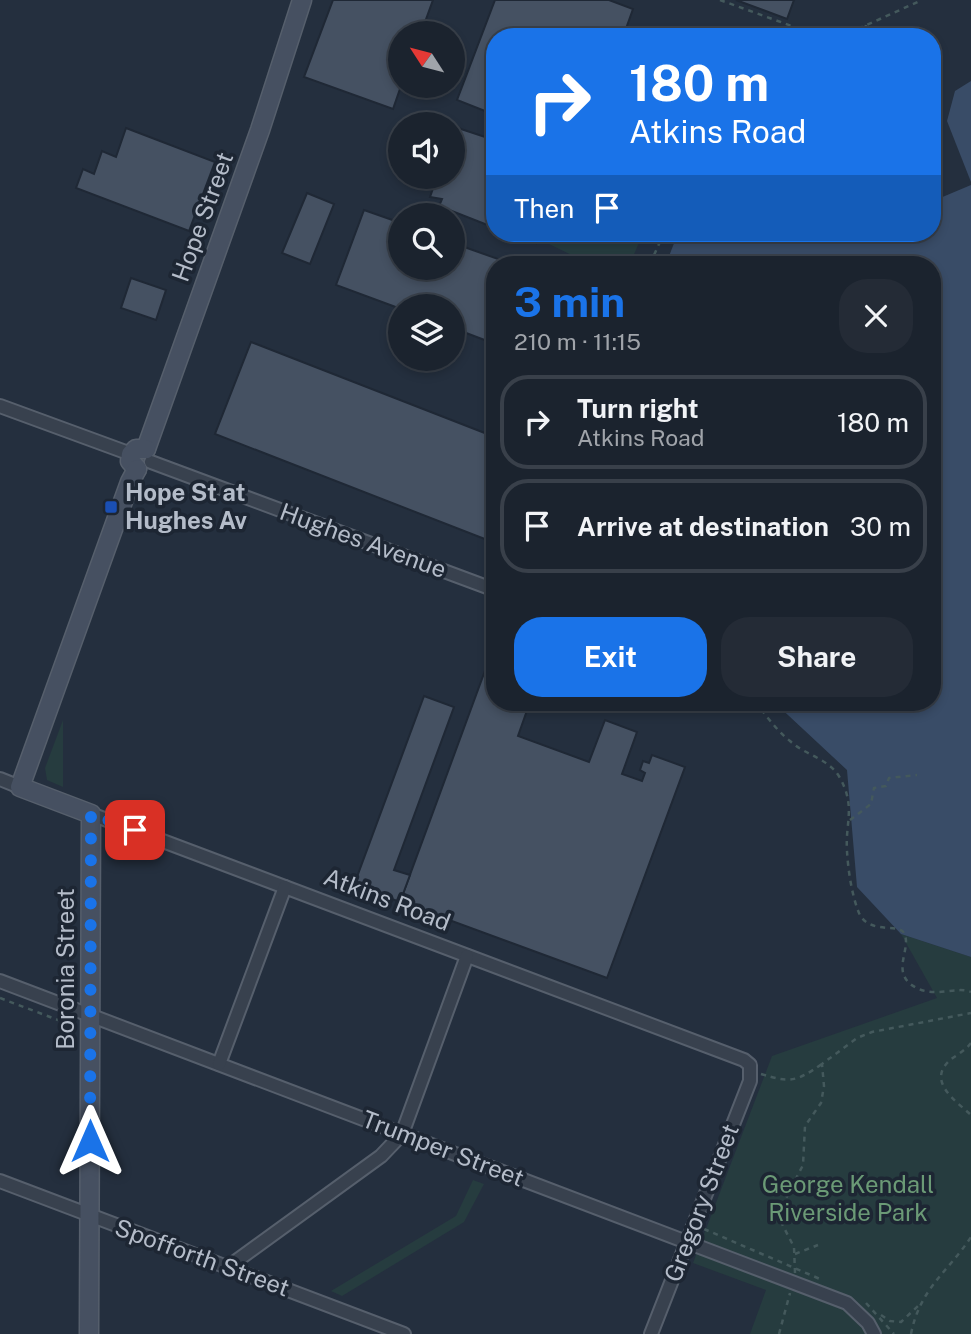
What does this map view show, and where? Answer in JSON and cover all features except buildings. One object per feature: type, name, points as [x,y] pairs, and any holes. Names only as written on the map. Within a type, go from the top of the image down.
[{"type":"street","name":"Hope Street","points":[[20,787],[260,130],[302,0]]},
{"type":"street","name":"Hughes Avenue","points":[[0,407],[486,587]]},
{"type":"street","name":"Atkins Road","points":[[0,779],[744,1060],[750,1065],[751,1072]]},
{"type":"street","name":"Boronia Street","points":[[89,1334],[91,814]]},
{"type":"street","points":[[219,1064],[285,887]]},
{"type":"street","points":[[228,1267],[381,1156],[402,1134],[467,956]]},
{"type":"street","name":"Trumper Street","points":[[0,981],[848,1303],[868,1323],[874,1334]]},
{"type":"street","name":"Gregory Street","points":[[651,1334],[750,1081],[751,1072]]},
{"type":"street","name":"Spofforth Street","points":[[0,1181],[404,1334]]},
{"type":"path","points":[[720,0],[797,28]]},
{"type":"path","points":[[860,28],[922,0]]},
{"type":"path","points":[[762,711],[791,743],[832,767],[846,789],[850,820],[846,850],[861,917],[872,926],[900,929],[904,932],[906,937],[902,965],[904,974],[912,985],[927,992],[965,989],[971,992]]},
{"type":"path","points":[[850,820],[871,804],[874,788],[886,786],[889,778],[917,775]]},
{"type":"path","points":[[0,998],[58,1020]]},
{"type":"path","points":[[751,1072],[782,1081],[793,1081],[857,1038],[872,1032],[971,1013]]},
{"type":"path","points":[[971,1043],[946,1064],[941,1073],[941,1084],[947,1094],[971,1115]]},
{"type":"path","points":[[779,1334],[796,1268],[795,1254],[789,1234],[782,1224],[780,1210],[803,1165],[805,1126],[821,1102],[824,1086],[822,1064]]},
{"type":"path","points":[[878,1313],[890,1321],[901,1322],[920,1303],[937,1276],[971,1237]]},
{"type":"path","points":[[795,1254],[818,1245]]},
{"type":"path","points":[[911,1334],[920,1303]]},
{"type":"green space","points":[[639,242],[633,256],[574,256],[549,244]]},
{"type":"green space","points":[[63,720],[63,787],[47,780],[45,768]]},
{"type":"green space","name":"George Kendall Riverside Park","points":[[901,934],[971,957],[971,1334],[750,1334],[766,1290],[693,1263],[772,1056],[937,998]]},
{"type":"green space","points":[[473,1180],[484,1184],[464,1222],[342,1296],[331,1291],[456,1216]]},
{"type":"water","points":[[971,81],[971,182],[947,121],[955,91]]},
{"type":"water","points":[[971,185],[971,957],[901,934],[857,887],[847,770],[784,711],[941,711],[941,256],[669,256],[675,242],[941,242],[941,198]]},
{"type":"place","name":"Hope St at Hughes Av","points":[[111,507]]},
{"type":"route","points":[[90,1141],[91,814],[135,830]]}]
